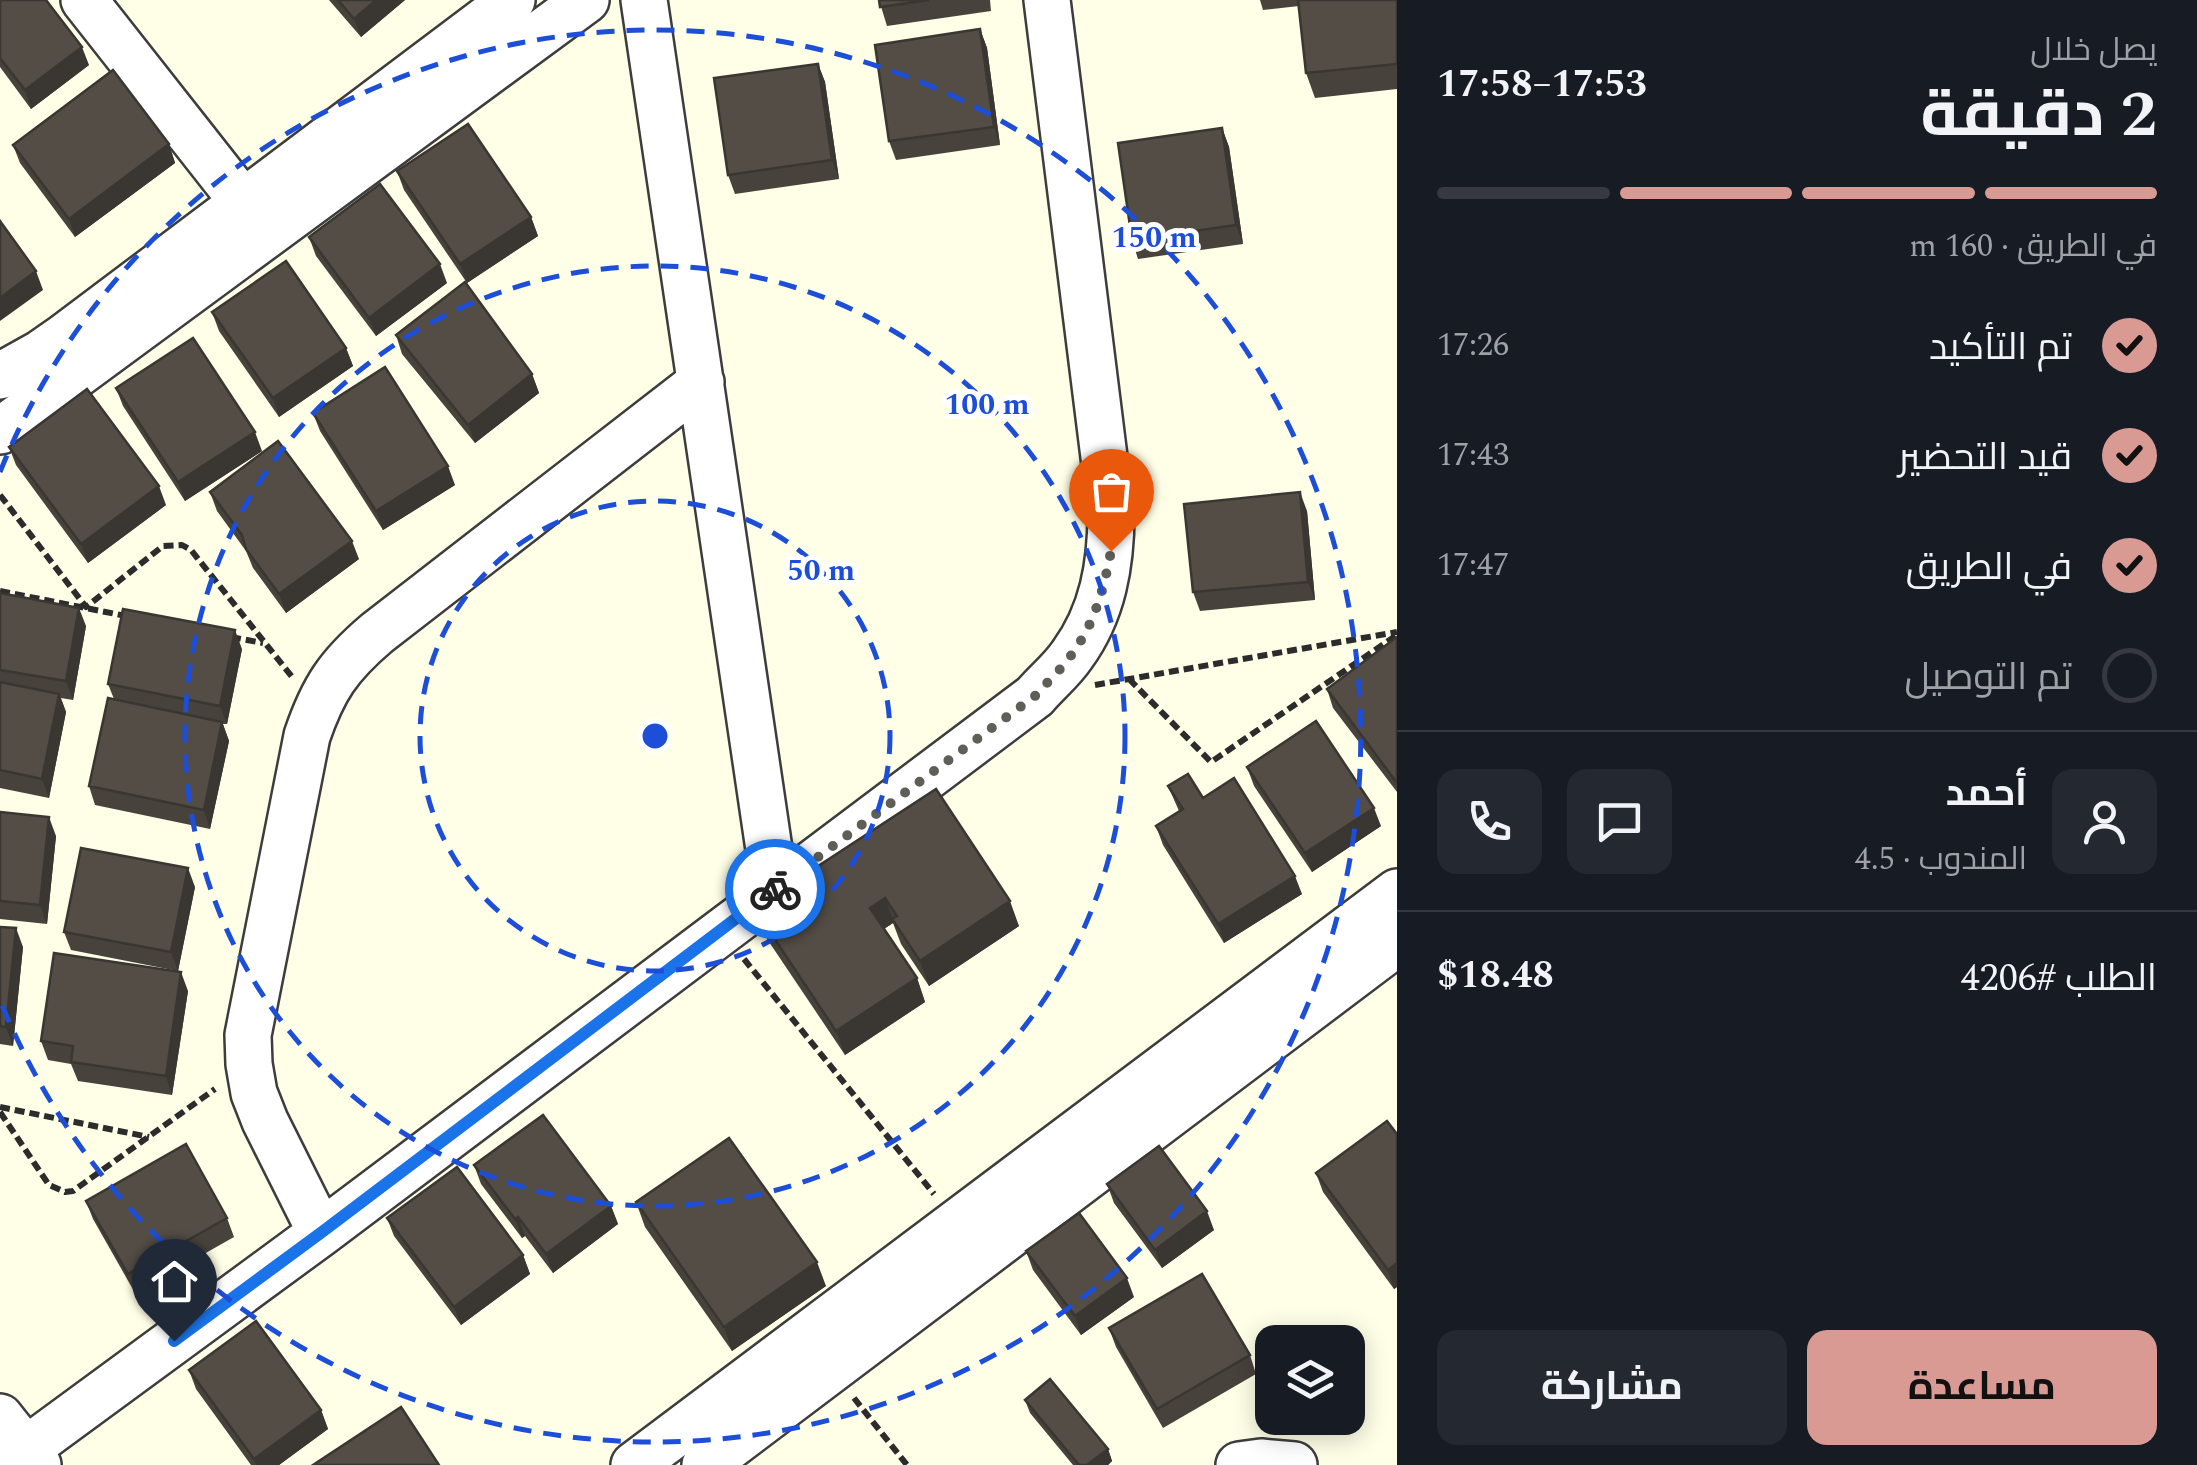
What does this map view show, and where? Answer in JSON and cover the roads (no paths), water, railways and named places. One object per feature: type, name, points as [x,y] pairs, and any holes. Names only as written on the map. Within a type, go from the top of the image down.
[{"type":"street","points":[[84,0],[243,202]]},
{"type":"street","points":[[0,376],[64,337],[512,0]]},
{"type":"street","points":[[0,431],[586,0]]},
{"type":"street","points":[[644,0],[775,890]]},
{"type":"street","points":[[17,1449],[322,1232],[1035,696],[1072,656],[1091,624],[1104,588],[1111,551],[1112,513],[1047,0]]},
{"type":"street","points":[[322,1232],[254,1093],[248,1035],[307,736],[317,706],[332,678],[377,632],[701,382]]},
{"type":"street","points":[[634,1465],[1397,892]]},
{"type":"street","points":[[706,1465],[1397,942]]},
{"type":"street","points":[[1240,1465],[1294,1465]]}]
